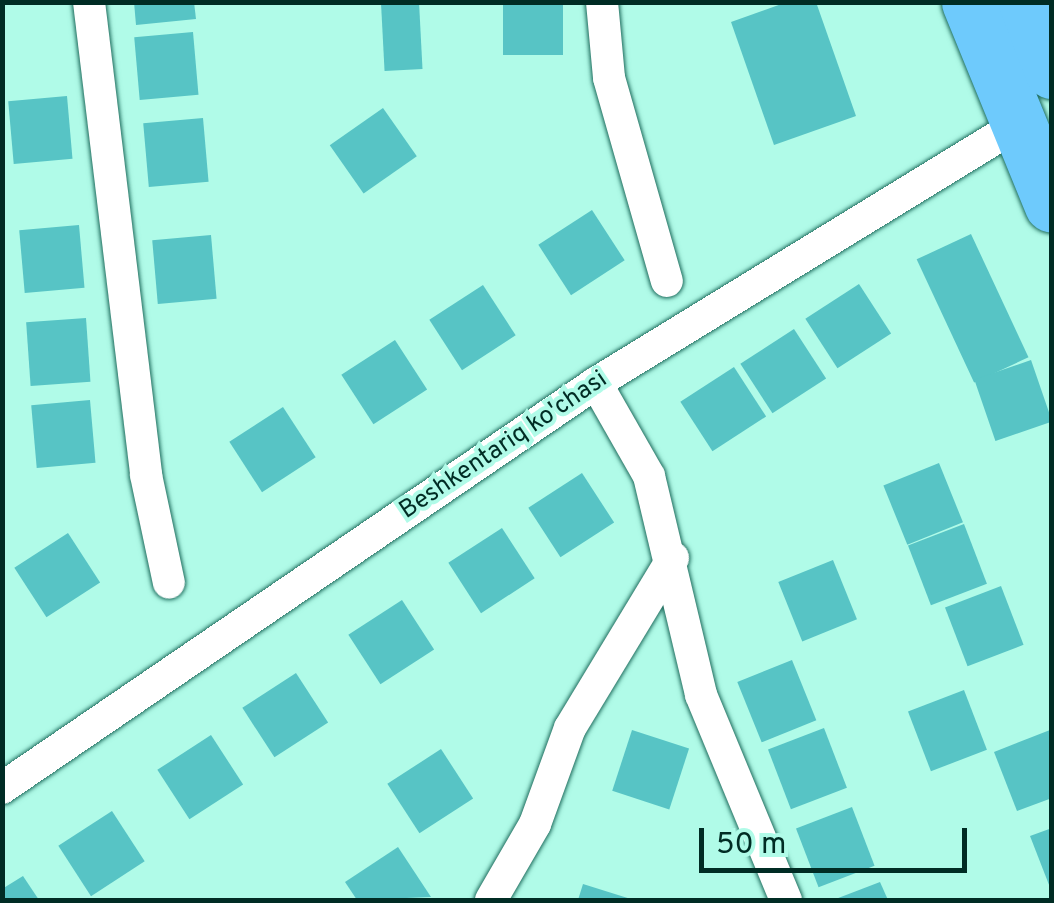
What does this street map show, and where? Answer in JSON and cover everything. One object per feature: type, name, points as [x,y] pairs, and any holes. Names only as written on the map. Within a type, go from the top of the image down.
[{"type":"highway","points":[[969,2],[1052,206]]},
{"type":"highway","points":[[1026,2],[1052,70]]},
{"type":"street","points":[[89,2],[146,475],[169,583]]},
{"type":"street","points":[[602,2],[609,78],[667,281]]},
{"type":"street","name":"Beshkentariq ko'chasi","points":[[2,788],[596,383],[1018,124]]},
{"type":"street","points":[[596,383],[649,476],[674,558],[701,696],[786,900]]},
{"type":"street","points":[[491,900],[535,824],[570,728],[674,558]]},
{"type":"building","points":[[134,2],[194,2],[196,19],[136,25]]},
{"type":"building","points":[[419,2],[423,69],[385,71],[381,4]]},
{"type":"building","points":[[503,2],[563,2],[563,55],[503,55]]},
{"type":"building","points":[[787,2],[816,2],[856,116],[774,145],[731,22]]},
{"type":"building","points":[[193,32],[198,95],[140,100],[134,37]]},
{"type":"building","points":[[67,96],[72,159],[14,164],[8,101]]},
{"type":"building","points":[[383,108],[417,156],[364,194],[330,145]]},
{"type":"building","points":[[203,118],[209,182],[149,187],[143,123]]},
{"type":"building","points":[[592,210],[625,260],[571,295],[538,245]]},
{"type":"building","points":[[79,225],[84,288],[25,293],[19,230]]},
{"type":"building","points":[[971,234],[1028,357],[974,383],[917,259]]},
{"type":"building","points":[[211,235],[217,299],[158,304],[152,240]]},
{"type":"building","points":[[859,284],[891,333],[837,368],[805,319]]},
{"type":"building","points":[[483,285],[516,335],[462,370],[429,320]]},
{"type":"building","points":[[86,318],[90,382],[31,386],[26,322]]},
{"type":"building","points":[[794,329],[826,378],[772,413],[740,364]]},
{"type":"building","points":[[395,340],[427,389],[373,424],[341,375]]},
{"type":"building","points":[[1031,360],[1052,422],[995,441],[974,380]]},
{"type":"building","points":[[734,367],[766,416],[712,451],[680,402]]},
{"type":"building","points":[[90,400],[95,463],[37,468],[31,405]]},
{"type":"building","points":[[283,407],[316,457],[262,492],[229,442]]},
{"type":"building","points":[[939,463],[963,522],[907,545],[883,485]]},
{"type":"building","points":[[582,473],[614,522],[560,557],[528,508]]},
{"type":"building","points":[[964,524],[987,584],[931,605],[908,546]]},
{"type":"building","points":[[502,528],[535,578],[481,613],[448,563]]},
{"type":"building","points":[[68,533],[100,582],[46,617],[14,568]]},
{"type":"building","points":[[833,560],[857,619],[802,641],[778,582]]},
{"type":"building","points":[[1001,586],[1024,645],[968,666],[945,608]]},
{"type":"building","points":[[402,600],[434,649],[380,684],[348,635]]},
{"type":"building","points":[[792,660],[816,720],[762,742],[737,682]]},
{"type":"building","points":[[296,673],[328,722],[274,757],[242,708]]},
{"type":"building","points":[[964,690],[987,750],[931,771],[908,712]]},
{"type":"building","points":[[824,728],[847,788],[791,809],[768,750]]},
{"type":"building","points":[[632,730],[689,749],[669,809],[612,791]]},
{"type":"building","points":[[1050,730],[1052,798],[1017,811],[994,752]]},
{"type":"building","points":[[211,735],[243,784],[189,819],[157,770]]},
{"type":"building","points":[[441,749],[473,798],[419,833],[387,784]]},
{"type":"building","points":[[852,807],[875,866],[819,887],[796,829]]},
{"type":"building","points":[[112,811],[145,861],[91,896],[58,846]]},
{"type":"building","points":[[1052,828],[1052,890],[1051,890],[1030,836]]},
{"type":"building","points":[[398,847],[431,897],[357,900],[345,882]]},
{"type":"building","points":[[23,876],[39,900],[2,900],[2,889]]},
{"type":"building","points":[[880,882],[888,900],[833,900]]},
{"type":"building","points":[[583,884],[634,900],[578,900]]}]
